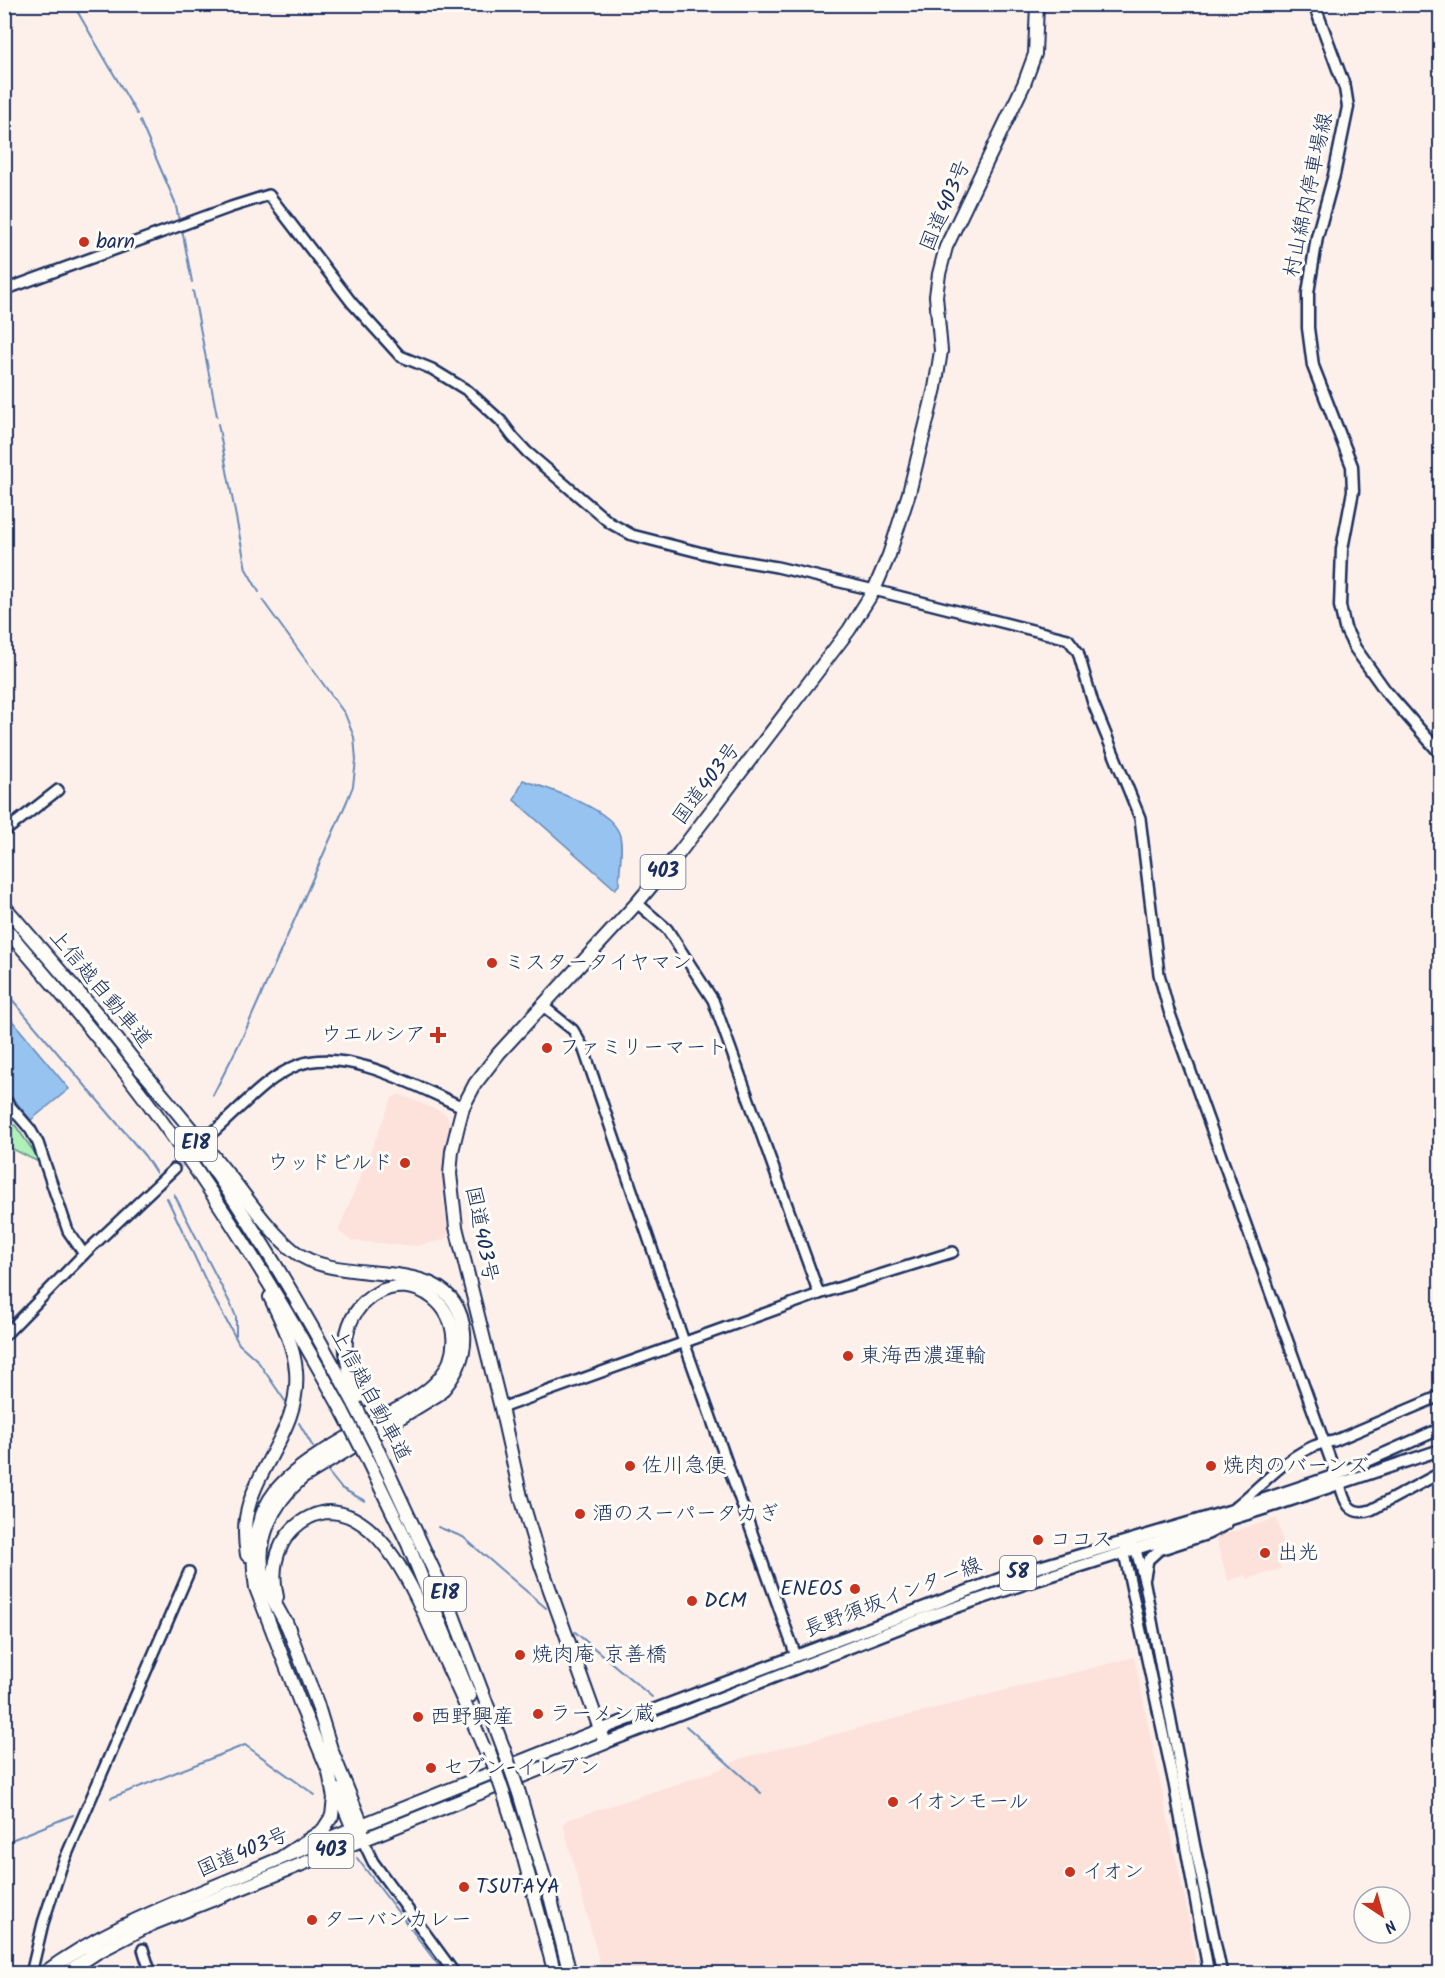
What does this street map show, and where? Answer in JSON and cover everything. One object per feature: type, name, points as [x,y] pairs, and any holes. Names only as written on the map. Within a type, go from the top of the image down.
[{"type":"highway","name":"国道403号","points":[[64,1974],[96,1953],[152,1924],[605,1743],[541,1565],[521,1497],[456,1227],[450,1174],[452,1151],[463,1107],[482,1074],[679,854],[849,630],[874,590],[889,555],[909,493],[935,387],[941,351],[936,296],[946,247],[1024,84],[1035,54],[1037,4]]},
{"type":"highway","name":"上信越自動車道","points":[[4,906],[70,982],[186,1130],[258,1236],[358,1403]]},
{"type":"highway","name":"上信越自動車道","points":[[4,927],[86,1023],[169,1131],[280,1300],[343,1412],[408,1544],[434,1604],[505,1798],[528,1872],[555,1974]]},
{"type":"highway","points":[[138,1066],[270,1227],[295,1252],[336,1269],[422,1279],[442,1290],[450,1298],[464,1329],[464,1351],[460,1363],[448,1384],[439,1394],[314,1470],[292,1486],[276,1505],[263,1540],[262,1567],[268,1589],[289,1629]]},
{"type":"highway","points":[[169,1131],[265,1288],[294,1356],[297,1385],[291,1416],[255,1490],[246,1517],[246,1547],[256,1588],[302,1708],[329,1772],[357,1827]]},
{"type":"highway","points":[[256,1588],[253,1572],[254,1540],[263,1512],[278,1488],[296,1470],[308,1462],[420,1395],[439,1379],[446,1368],[451,1357],[453,1333],[446,1312],[431,1297],[411,1288],[388,1288],[377,1292],[359,1306],[349,1327],[346,1353],[358,1403]]},
{"type":"highway","name":"E18","points":[[358,1403],[435,1564],[503,1747],[551,1900],[570,1974]]},
{"type":"highway","points":[[362,1839],[317,1702],[275,1588],[274,1575],[278,1553],[288,1534],[304,1520],[325,1512],[342,1514],[359,1521],[380,1539],[399,1567],[430,1627],[488,1752]]},
{"type":"highway","name":"国道403号","points":[[44,1973],[99,1938],[151,1912],[600,1730]]},
{"type":"highway","points":[[279,1859],[317,1835],[328,1823],[332,1816],[334,1798],[329,1772]]},
{"type":"main road","name":"村山綿内停車場線","points":[[1314,4],[1345,88],[1348,107],[1334,175],[1317,237],[1308,293],[1308,328],[1313,366],[1352,466],[1353,491],[1342,549],[1340,606],[1345,628],[1355,648],[1385,690],[1440,753]]},
{"type":"main road","name":"長野須坂インター線","points":[[605,1743],[930,1616],[1240,1517],[1338,1479],[1440,1429]]},
{"type":"main road","name":"長野須坂インター線","points":[[600,1730],[1002,1578],[1440,1450]]},
{"type":"street","points":[[4,290],[269,195],[352,303],[400,356],[432,369],[468,391],[501,421],[527,452],[610,523],[643,539],[874,590],[1068,639],[1078,652],[1093,703],[1140,818],[1159,974],[1169,1011],[1344,1499],[1350,1507],[1366,1512],[1440,1473]]},
{"type":"street","points":[[4,832],[58,789]]},
{"type":"street","points":[[637,903],[667,929],[713,1000],[819,1294]]},
{"type":"street","points":[[543,1006],[573,1030],[583,1047],[684,1342],[796,1656]]},
{"type":"street","points":[[212,1133],[270,1082],[298,1065],[319,1060],[344,1061],[380,1072],[463,1107]]},
{"type":"street","points":[[4,1099],[30,1129],[38,1143],[68,1230],[84,1254]]},
{"type":"street","points":[[4,1336],[84,1254],[174,1169]]},
{"type":"street","points":[[501,1408],[819,1294],[953,1252]]},
{"type":"street","points":[[1229,1511],[1294,1456],[1440,1396]]},
{"type":"street","points":[[1222,1974],[1195,1847],[1145,1584],[1148,1560],[1155,1553],[1208,1534],[1240,1517]]},
{"type":"street","points":[[1128,1540],[1209,1974]]},
{"type":"street","points":[[1130,1552],[1145,1584]]},
{"type":"street","points":[[31,1974],[43,1923],[65,1858],[189,1572]]},
{"type":"street","points":[[362,1839],[373,1862],[455,1974]]},
{"type":"street","points":[[143,1949],[151,1974]]},
{"type":"shaded area","name":"ウッドビルド","points":[[399,1094],[445,1113],[447,1116],[451,1128],[445,1152],[444,1191],[442,1193],[449,1234],[444,1240],[417,1246],[351,1241],[338,1231],[392,1098]]},
{"type":"shaded area","points":[[1277,1518],[1288,1562],[1280,1564],[1281,1569],[1248,1579],[1246,1575],[1228,1581],[1215,1537]]},
{"type":"shaded area","name":"イオンモール","points":[[1134,1657],[1188,1914],[1196,1973],[602,1973],[563,1824],[567,1820],[721,1769],[742,1758]]},
{"type":"green space","points":[[15,1125],[42,1164],[5,1145],[5,1130]]},
{"type":"water","points":[[523,780],[577,800],[603,815],[613,824],[619,833],[621,844],[619,885],[615,889],[514,800]]},
{"type":"water","points":[[5,1012],[69,1089],[31,1120],[5,1089]]},
{"type":"waterway","points":[[73,4],[137,114]]},
{"type":"waterway","points":[[140,121],[175,202],[179,220]]},
{"type":"waterway","points":[[182,229],[192,282]]},
{"type":"waterway","points":[[193,291],[217,416]]},
{"type":"waterway","points":[[218,424],[246,569],[259,592]]},
{"type":"waterway","points":[[213,1095],[243,1036],[347,801],[353,786],[356,760],[354,737],[345,714],[263,601]]},
{"type":"waterway","points":[[4,990],[145,1156],[156,1173]]},
{"type":"waterway","points":[[174,1194],[232,1307],[236,1317],[236,1335]]},
{"type":"waterway","points":[[167,1198],[214,1298],[239,1344],[257,1360],[285,1401]]},
{"type":"waterway","points":[[299,1423],[313,1447]]},
{"type":"waterway","points":[[325,1468],[341,1488],[365,1501]]},
{"type":"waterway","points":[[438,1527],[463,1537],[546,1608]]},
{"type":"waterway","points":[[575,1632],[652,1697]]},
{"type":"waterway","points":[[686,1726],[761,1793]]},
{"type":"waterway","points":[[111,1798],[245,1745],[315,1795]]},
{"type":"waterway","points":[[4,1843],[73,1815]]},
{"type":"waterway","points":[[357,1858],[445,1974]]},
{"type":"tunnel","points":[[174,1169],[212,1133]]},
{"type":"place","name":"barn","points":[[84,242]]},
{"type":"place","name":"ミスタータイヤマン","points":[[492,963]]},
{"type":"place","name":"ウエルシア","points":[[438,1035]]},
{"type":"place","name":"ファミリーマート","points":[[547,1048]]},
{"type":"place","name":"ウッドビルド","points":[[405,1163]]},
{"type":"place","name":"東海西濃運輸","points":[[848,1356]]},
{"type":"place","name":"佐川急便","points":[[630,1466]]},
{"type":"place","name":"焼肉のバーンズ","points":[[1211,1466]]},
{"type":"place","name":"酒のスーパータカぎ","points":[[580,1514]]},
{"type":"place","name":"ココス","points":[[1038,1540]]},
{"type":"place","name":"出光","points":[[1265,1553]]},
{"type":"place","name":"ENEOS","points":[[855,1589]]},
{"type":"place","name":"DCM","points":[[692,1601]]},
{"type":"place","name":"焼肉庵 京善橋","points":[[520,1655]]},
{"type":"place","name":"ラーメン蔵","points":[[538,1714]]},
{"type":"place","name":"西野興産","points":[[418,1717]]},
{"type":"place","name":"セブン-イレブン","points":[[431,1768]]},
{"type":"place","name":"イオンモール","points":[[893,1802]]},
{"type":"place","name":"イオン","points":[[1070,1872]]},
{"type":"place","name":"TSUTAYA","points":[[464,1887]]},
{"type":"place","name":"ターバンカレー","points":[[312,1920]]}]
